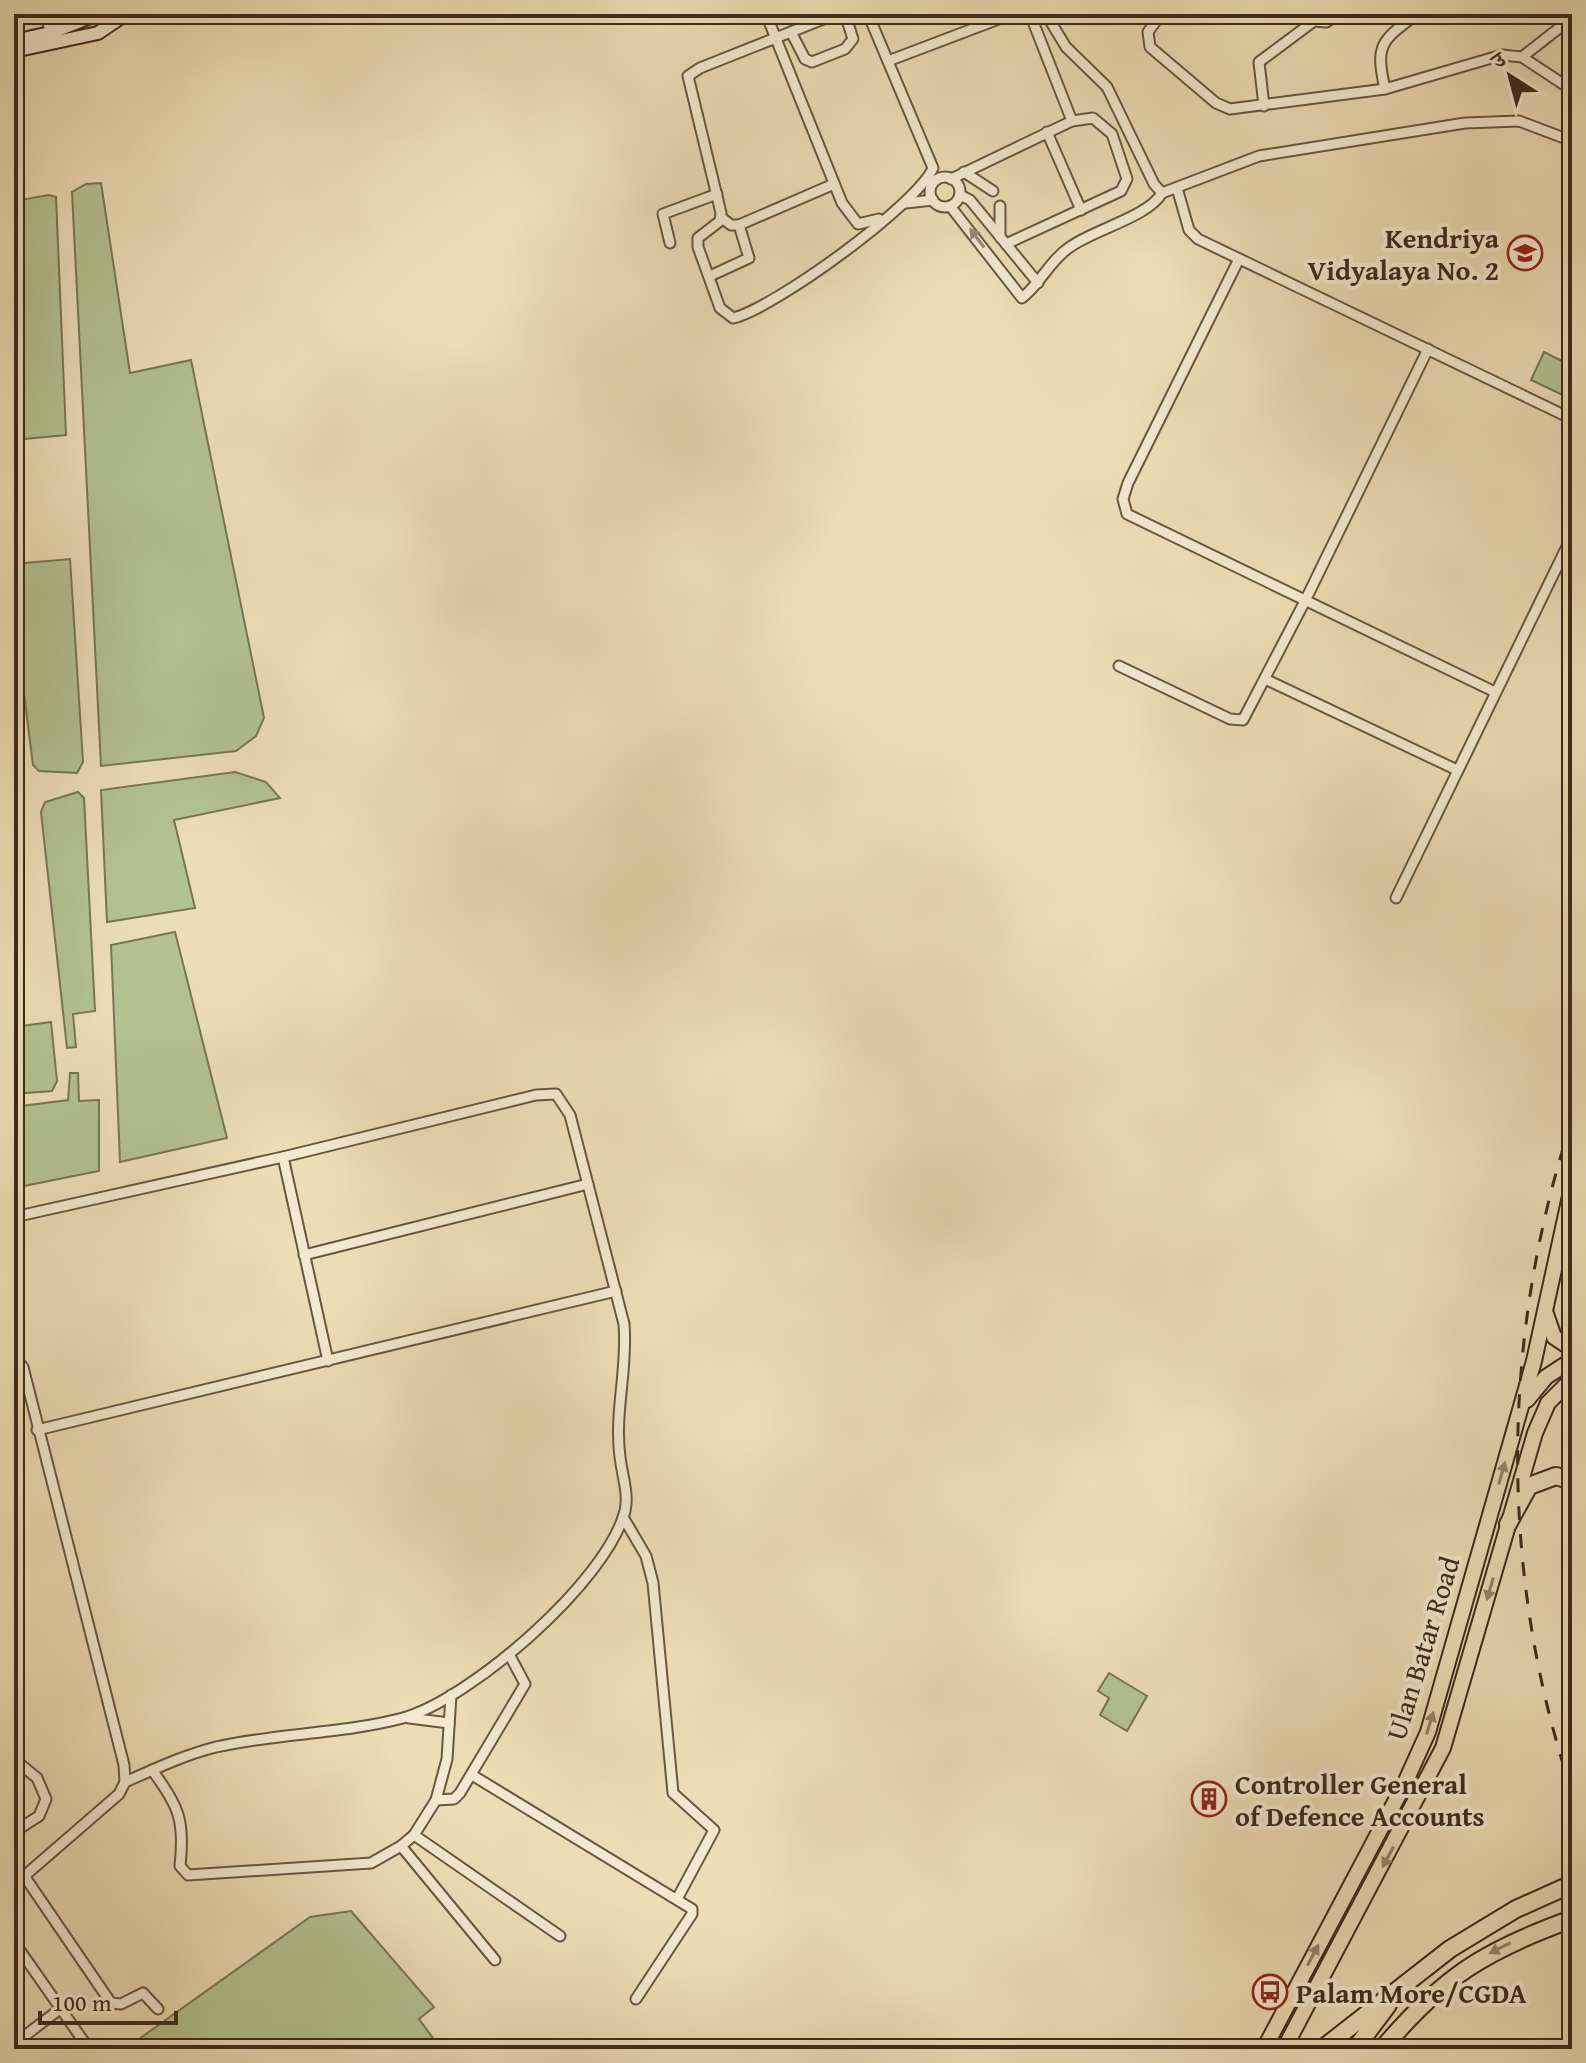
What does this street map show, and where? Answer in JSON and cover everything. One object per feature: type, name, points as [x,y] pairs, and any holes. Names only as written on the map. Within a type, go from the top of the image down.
[{"type":"highway","points":[[1508,1524],[1529,1486],[1556,1476],[1572,1481]]},
{"type":"highway","points":[[1322,2049],[1416,1974],[1485,1926],[1572,1884]]},
{"type":"highway","points":[[1382,2049],[1431,1995],[1473,1962],[1498,1948],[1572,1919]]},
{"type":"highway","points":[[1355,2049],[1381,2013],[1416,1974]]},
{"type":"main road","points":[[1517,1423],[1572,1187]]},
{"type":"main road","points":[[1546,1307],[1549,1329],[1560,1344],[1572,1349]]},
{"type":"main road","points":[[1517,1423],[1536,1387],[1554,1370],[1572,1360]]},
{"type":"main road","name":"Ulan Batar Road","points":[[1284,2049],[1430,1778],[1453,1719],[1535,1433],[1548,1403],[1572,1379]]},
{"type":"main road","name":"Ulan Batar Road","points":[[1264,2049],[1405,1783],[1428,1732],[1517,1423]]},
{"type":"street","points":[[46,14],[51,38]]},
{"type":"street","points":[[14,51],[51,38],[98,14]]},
{"type":"street","points":[[14,41],[98,33],[126,14]]},
{"type":"street","points":[[766,14],[834,184],[852,220],[858,224],[886,217]]},
{"type":"street","points":[[834,184],[739,225],[731,225],[722,218],[688,76],[700,68],[836,14]]},
{"type":"street","points":[[791,32],[805,59],[812,62],[845,49],[853,39],[845,14]]},
{"type":"street","points":[[868,14],[939,179]]},
{"type":"street","points":[[888,61],[1012,14]]},
{"type":"street","points":[[1030,14],[1072,121]]},
{"type":"street","points":[[1046,14],[1066,47],[1107,87],[1154,184],[1162,193]]},
{"type":"street","points":[[1161,14],[1147,40],[1155,54],[1224,107],[1264,106],[1385,89],[1494,57],[1522,57],[1572,90]]},
{"type":"street","points":[[1264,106],[1259,62],[1314,18],[1326,22],[1340,14]]},
{"type":"street","points":[[1385,89],[1378,60],[1381,45],[1417,14]]},
{"type":"street","points":[[1522,57],[1572,18]]},
{"type":"street","points":[[939,179],[951,179],[1072,121],[1093,118],[1108,128],[1127,179],[1121,191],[1003,241]]},
{"type":"street","points":[[950,206],[1022,298],[1063,252],[1111,223],[1148,208],[1162,193],[1259,156],[1465,123],[1519,121],[1572,141]]},
{"type":"street","points":[[1047,132],[1081,210]]},
{"type":"street","points":[[933,169],[929,191],[941,207],[950,206],[960,195]]},
{"type":"street","points":[[964,172],[993,191]]},
{"type":"street","points":[[906,203],[919,204],[939,179]]},
{"type":"street","points":[[951,179],[960,195],[970,200],[1038,283]]},
{"type":"street","points":[[1177,188],[1192,235],[1572,419]]},
{"type":"street","points":[[722,218],[697,242],[717,301],[725,314],[733,318],[749,314],[781,295],[886,217],[929,191]]},
{"type":"street","points":[[670,243],[663,214],[717,194]]},
{"type":"street","points":[[1000,206],[1003,241]]},
{"type":"street","points":[[710,276],[749,258],[739,225]]},
{"type":"street","points":[[1239,259],[1128,483],[1124,507],[1135,520],[1495,692]]},
{"type":"street","points":[[1119,666],[1237,722],[1247,716],[1428,349]]},
{"type":"street","points":[[1396,898],[1572,536]]},
{"type":"street","points":[[1265,679],[1457,770]]},
{"type":"street","points":[[14,1217],[283,1157],[545,1093],[556,1094],[566,1105],[616,1291],[626,1342],[618,1424],[626,1500],[623,1517],[583,1582],[509,1654],[451,1695],[405,1717],[216,1747],[125,1782],[112,1801],[14,1885]]},
{"type":"street","points":[[283,1157],[328,1361]]},
{"type":"street","points":[[304,1255],[588,1184]]},
{"type":"street","points":[[37,1430],[616,1291]]},
{"type":"street","points":[[14,1358],[23,1367],[125,1782]]},
{"type":"street","points":[[623,1517],[646,1556],[653,1583],[673,1793],[714,1830],[677,1899]]},
{"type":"street","points":[[436,1800],[457,1797],[525,1684],[509,1654]]},
{"type":"street","points":[[152,1770],[180,1814],[183,1830],[180,1866],[188,1875],[371,1863],[414,1835],[436,1800],[447,1759],[451,1695]]},
{"type":"street","points":[[405,1717],[449,1723]]},
{"type":"street","points":[[14,1759],[37,1778],[46,1799],[44,1808],[32,1823],[14,1832]]},
{"type":"street","points":[[472,1775],[677,1899],[693,1913],[636,1999]]},
{"type":"street","points":[[414,1835],[560,1936]]},
{"type":"street","points":[[401,1846],[495,1960]]},
{"type":"street","points":[[14,1861],[111,2003],[121,2004],[143,1993],[158,2009]]},
{"type":"street","points":[[14,1942],[89,2049]]},
{"type":"street","points":[[14,2044],[60,2009]]},
{"type":"green space","points":[[101,183],[130,373],[191,360],[264,718],[256,736],[236,751],[101,766],[72,192],[86,184]]},
{"type":"green space","points":[[49,195],[56,197],[66,435],[14,440],[14,201]]},
{"type":"green space","points":[[1544,352],[1572,366],[1569,398],[1531,380]]},
{"type":"green space","points":[[70,559],[83,762],[77,773],[39,771],[33,765],[14,614],[14,564]]},
{"type":"green space","points":[[235,772],[266,782],[280,798],[174,820],[195,908],[107,922],[101,790]]},
{"type":"green space","points":[[78,792],[84,798],[95,1011],[73,1014],[76,1047],[67,1048],[41,812],[45,802]]},
{"type":"green space","points":[[175,932],[227,1138],[120,1162],[111,945]]},
{"type":"green space","points":[[51,1022],[57,1081],[52,1091],[14,1094],[14,1027]]},
{"type":"green space","points":[[70,1073],[78,1073],[79,1101],[99,1100],[99,1171],[14,1188],[14,1107],[68,1100]]},
{"type":"green space","points":[[1109,1673],[1147,1696],[1127,1731],[1100,1715],[1109,1698],[1098,1691]]},
{"type":"green space","points":[[351,1911],[434,2007],[419,2019],[441,2049],[125,2049],[310,1917]]},
{"type":"railway","points":[[1572,1120],[1548,1203],[1531,1287],[1521,1371],[1518,1456],[1521,1541],[1531,1626],[1548,1710],[1572,1792]]},
{"type":"place","name":"Kendriya Vidyalaya No. 2","points":[[1525,253]]},
{"type":"place","name":"Controller General of Defence Accounts","points":[[1209,1799]]},
{"type":"place","name":"Palam More/CGDA","points":[[1270,1992]]}]
